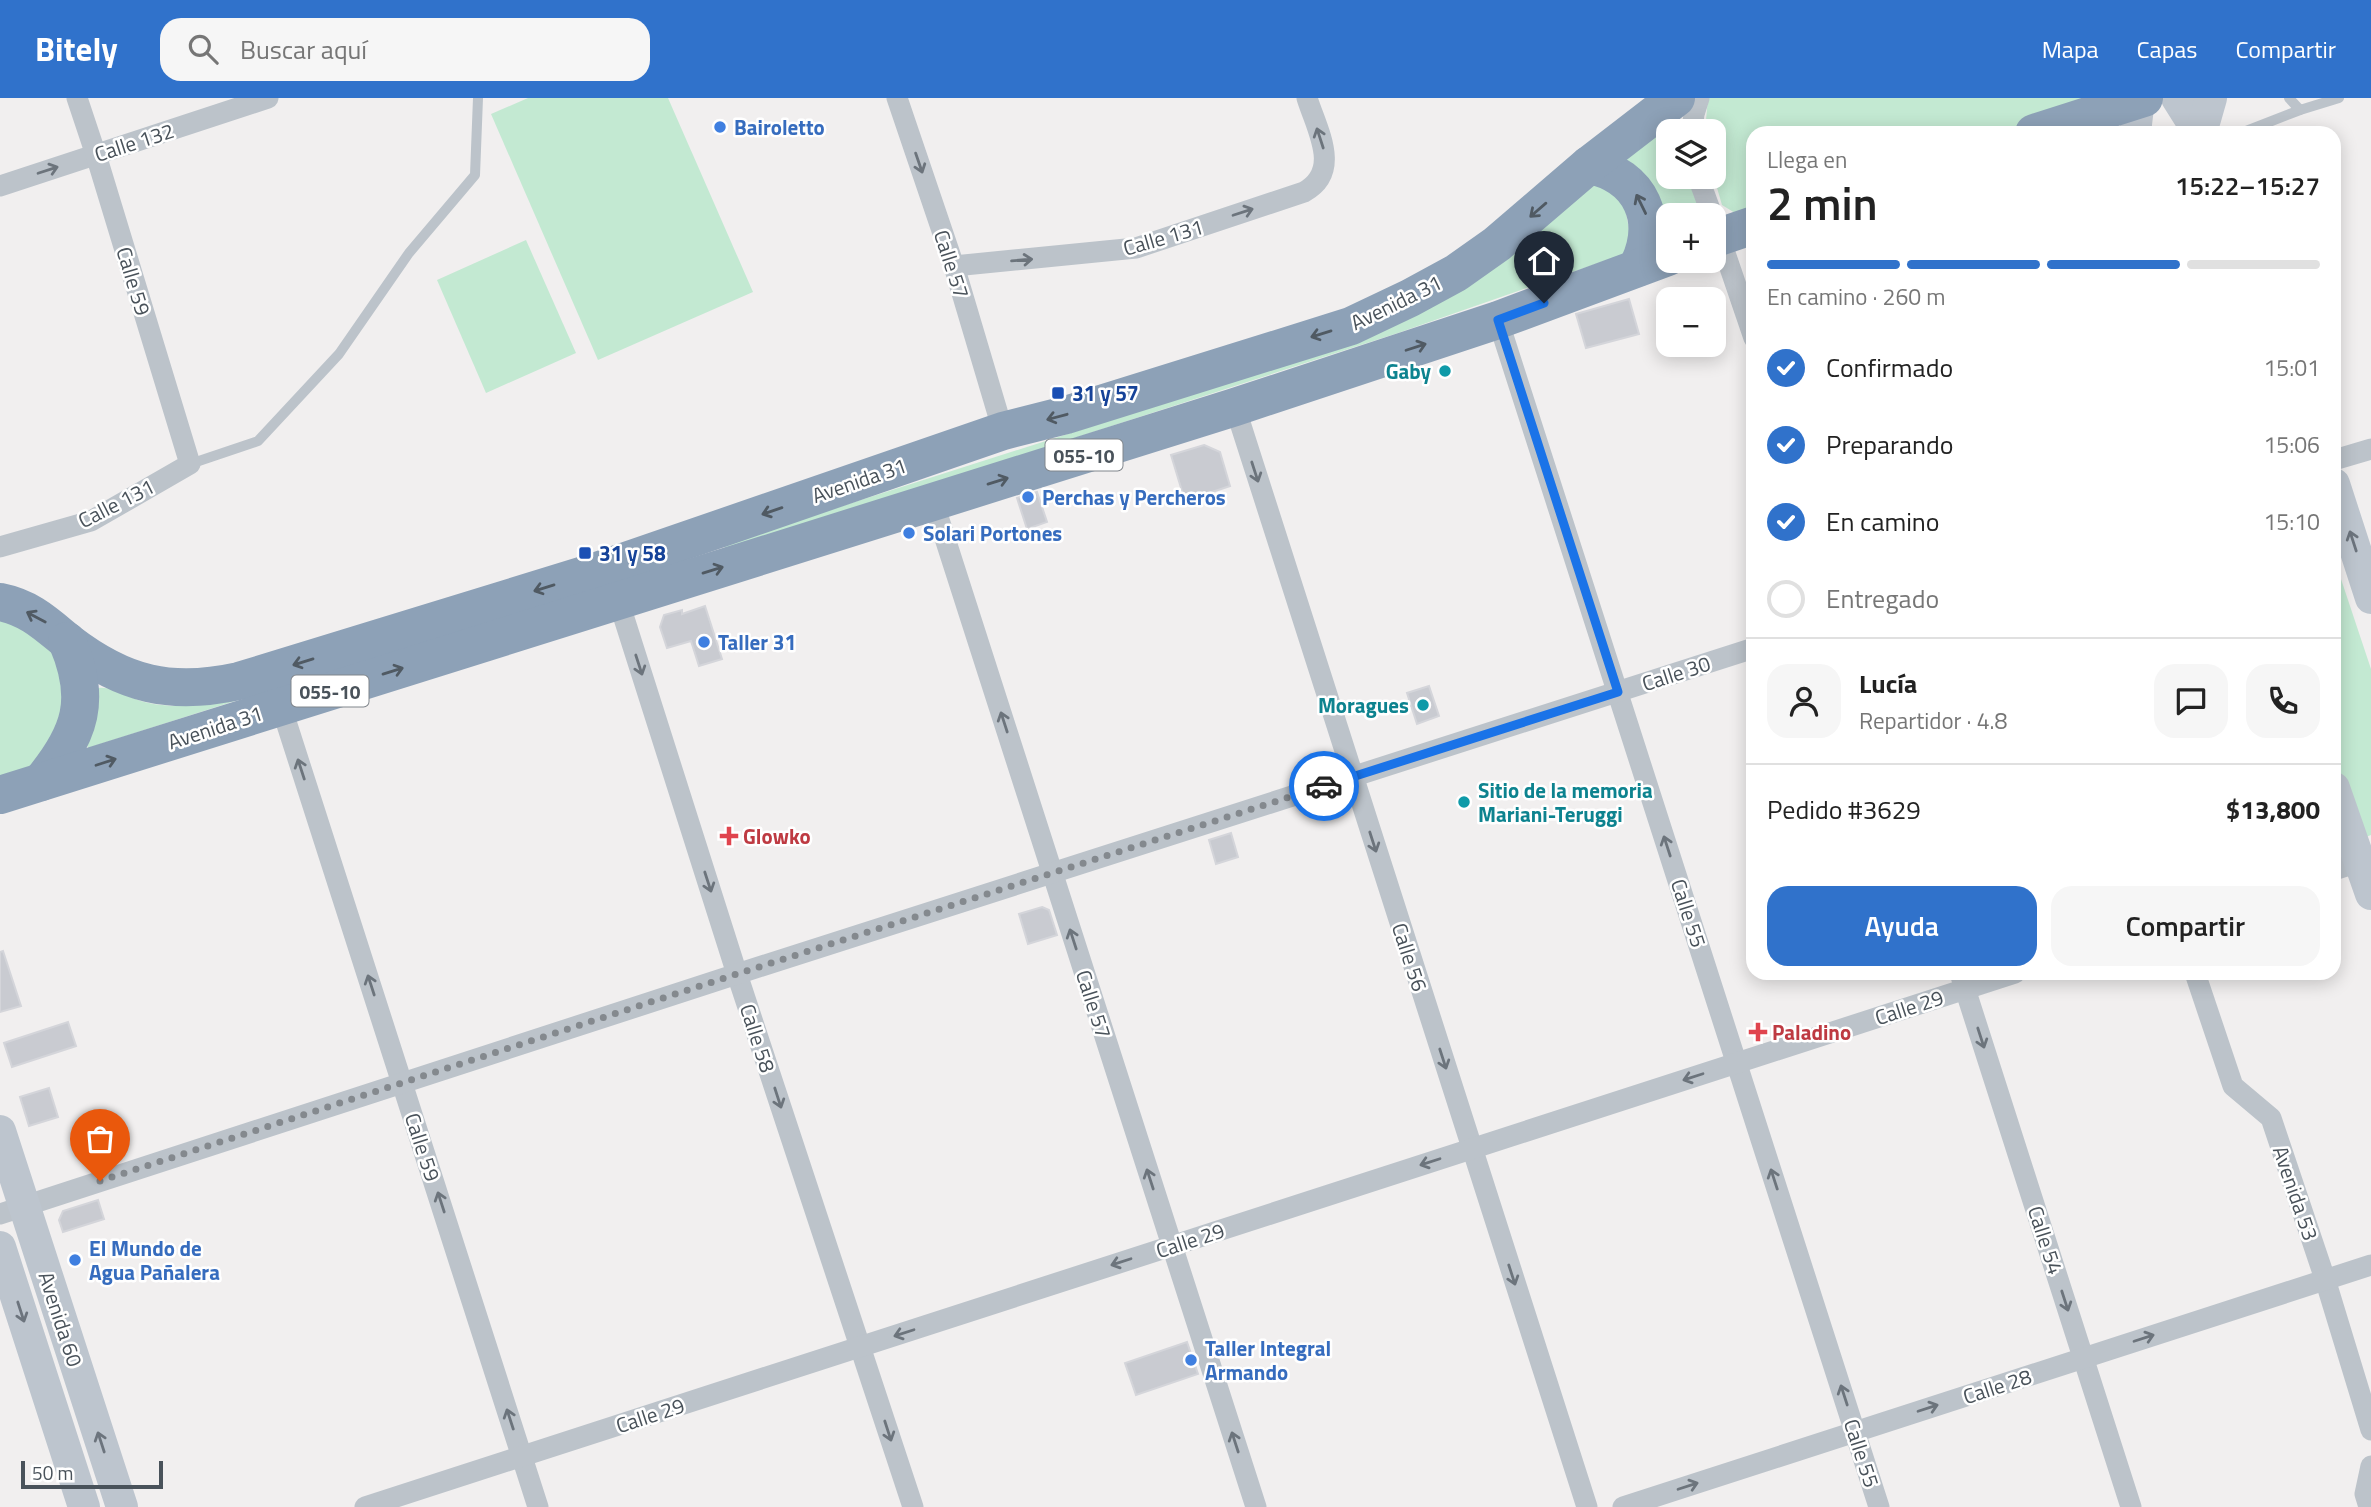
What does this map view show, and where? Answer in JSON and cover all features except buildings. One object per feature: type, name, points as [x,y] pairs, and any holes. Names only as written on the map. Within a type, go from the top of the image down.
[{"type":"highway","name":"Avenida 31","points":[[0,795],[281,706],[614,584],[1003,430],[1066,415],[1351,326],[1456,273],[1676,98]]},
{"type":"highway","points":[[2072,126],[2139,107]]},
{"type":"highway","points":[[1589,165],[1618,175],[1640,199],[1647,216],[1645,252],[1653,263]]},
{"type":"highway","name":"Avenida 31","points":[[0,602],[38,616],[93,660],[125,676],[152,684],[205,689],[933,501],[1235,407],[1498,320],[1653,263]]},
{"type":"highway","points":[[41,782],[58,762],[70,741],[79,716],[82,686],[76,661],[67,641]]},
{"type":"main road","points":[[2177,98],[2194,126]]},
{"type":"main road","points":[[2201,126],[2211,98]]},
{"type":"main road","points":[[2341,506],[2371,598]]},
{"type":"main road","points":[[2341,813],[2355,863],[2371,894]]},
{"type":"main road","name":"Avenida 60","points":[[0,1131],[12,1210],[122,1507]]},
{"type":"main road","name":"Avenida 60","points":[[0,1247],[83,1507]]},
{"type":"street","name":"Calle 59","points":[[77,98],[190,464]]},
{"type":"street","name":"Calle 132","points":[[0,186],[268,98]]},
{"type":"street","name":"Calle 57","points":[[897,98],[954,266],[1003,430]]},
{"type":"street","name":"Calle 131","points":[[954,266],[1136,248],[1304,192],[1315,186],[1325,166],[1324,151],[1307,98]]},
{"type":"street","points":[[1693,119],[1699,98]]},
{"type":"street","points":[[1726,241],[1746,310]]},
{"type":"street","name":"Calle 55","points":[[1498,320],[1880,1507]]},
{"type":"street","name":"Calle 56","points":[[1235,407],[1587,1507]]},
{"type":"street","points":[[2341,458],[2371,449]]},
{"type":"street","name":"Calle 131","points":[[0,548],[92,521],[190,464]]},
{"type":"street","name":"Calle 57","points":[[933,501],[1256,1507]]},
{"type":"street","name":"Calle 58","points":[[614,584],[737,974],[913,1507]]},
{"type":"street","name":"Calle 30","points":[[12,1210],[1746,651]]},
{"type":"street","name":"Calle 59","points":[[281,706],[538,1507]]},
{"type":"street","name":"Avenida 53","points":[[2197,980],[2233,1086],[2271,1118],[2325,1279],[2371,1430]]},
{"type":"street","name":"Calle 29","points":[[365,1507],[1737,1063],[1962,981]]},
{"type":"street","name":"Calle 54","points":[[1962,981],[2132,1507]]},
{"type":"street","name":"Calle 28","points":[[1623,1507],[2371,1265]]},
{"type":"street","points":[[2369,1507],[2365,1494],[2371,1466]]},
{"type":"lane","points":[[190,464],[258,441],[339,354],[409,253],[475,175],[478,98]]},
{"type":"lane","points":[[2289,98],[2300,110]]},
{"type":"lane","points":[[2259,126],[2339,98]]},
{"type":"green space","points":[[528,98],[668,98],[753,292],[598,360],[491,114]]},
{"type":"green space","points":[[1708,98],[2108,98],[2026,126],[1746,126],[1746,220],[1726,207],[1726,203],[1721,203],[1717,189],[1726,189],[1726,119],[1706,119]]},
{"type":"green space","points":[[1656,132],[1656,189],[1694,189],[1697,203],[1656,203],[1656,220],[1622,156]]},
{"type":"green space","points":[[1598,177],[1622,191],[1633,251],[1398,333],[726,551],[723,544],[1334,349]]},
{"type":"green space","points":[[526,240],[576,353],[486,393],[437,280]]},
{"type":"green space","points":[[2341,579],[2371,669],[2371,835],[2361,839],[2341,778]]},
{"type":"green space","points":[[611,581],[88,748],[86,741],[98,688],[114,690],[159,705],[215,704]]},
{"type":"green space","points":[[0,621],[22,627],[51,650],[63,669],[67,714],[36,765],[0,780]]},
{"type":"way so far","points":[[100,1181],[1324,786]]},
{"type":"place","name":"Bairoletto","points":[[720,127]]},
{"type":"place","name":"Gaby","points":[[1445,371]]},
{"type":"place","name":"31 y 57","points":[[1058,393]]},
{"type":"place","name":"Perchas y Percheros","points":[[1028,497]]},
{"type":"place","name":"Solari Portones","points":[[909,533]]},
{"type":"place","name":"31 y 58","points":[[585,553]]},
{"type":"place","name":"Taller 31","points":[[704,642]]},
{"type":"place","name":"Moragues","points":[[1423,705]]},
{"type":"place","name":"Sitio de la memoria Mariani-Teruggi","points":[[1464,802]]},
{"type":"place","name":"Glowko","points":[[729,836]]},
{"type":"place","name":"Paladino","points":[[1758,1032]]},
{"type":"place","name":"El Mundo de Agua Pañalera","points":[[75,1260]]},
{"type":"place","name":"Taller Integral Armando","points":[[1191,1360]]},
{"type":"route","points":[[1324,786],[1618,692],[1498,320],[1544,303]]}]
